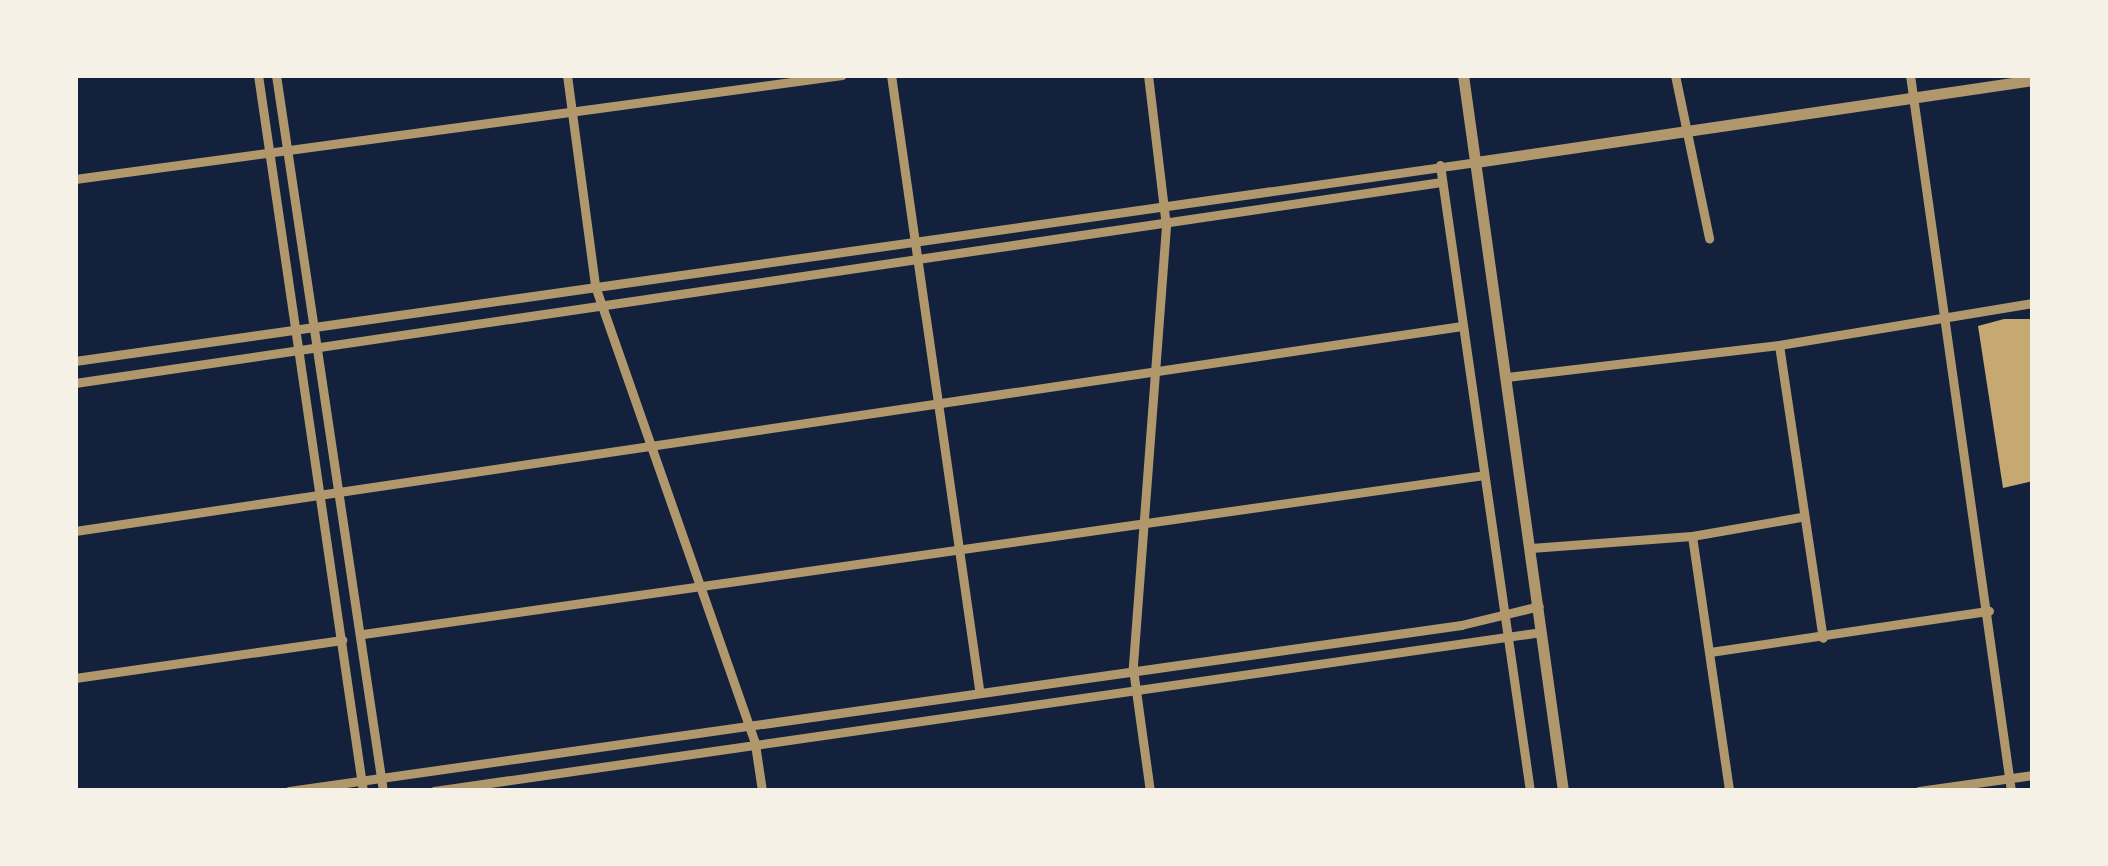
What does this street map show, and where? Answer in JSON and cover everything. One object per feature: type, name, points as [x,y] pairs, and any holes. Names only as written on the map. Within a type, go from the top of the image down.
[{"type":"street","points":[[258,75],[362,786]]},
{"type":"street","points":[[276,75],[312,326],[363,634],[382,791]]},
{"type":"street","points":[[567,75],[594,286],[755,744],[762,791]]},
{"type":"street","points":[[75,179],[842,75]]},
{"type":"street","points":[[891,75],[979,690]]},
{"type":"street","points":[[1148,75],[1166,205],[1133,668],[1150,791]]},
{"type":"street","points":[[1463,75],[1562,791]]},
{"type":"street","points":[[1675,75],[1683,130],[1709,238]]},
{"type":"street","points":[[1910,75],[1990,610],[2011,791]]},
{"type":"street","points":[[75,361],[2033,80]]},
{"type":"street","points":[[1440,164],[1504,638],[1530,791]]},
{"type":"street","points":[[75,383],[918,263],[1441,182]]},
{"type":"street","points":[[1507,377],[1779,344],[2033,303]]},
{"type":"street","points":[[75,532],[320,492],[1462,326]]},
{"type":"street","points":[[1779,344],[1800,517],[1822,638]]},
{"type":"street","points":[[363,634],[1484,474]]},
{"type":"street","points":[[1531,548],[1692,536],[1800,517]]},
{"type":"street","points":[[1692,536],[1729,791]]},
{"type":"street","points":[[289,791],[362,786],[380,780],[979,690],[1462,625],[1539,606]]},
{"type":"street","points":[[1710,652],[1990,610]]},
{"type":"street","points":[[434,791],[1541,632]]},
{"type":"street","points":[[75,678],[342,640]]},
{"type":"street","points":[[1919,791],[2033,775]]},
{"type":"building","points":[[2004,319],[2033,319],[2033,481],[2003,488],[1978,326]]}]
